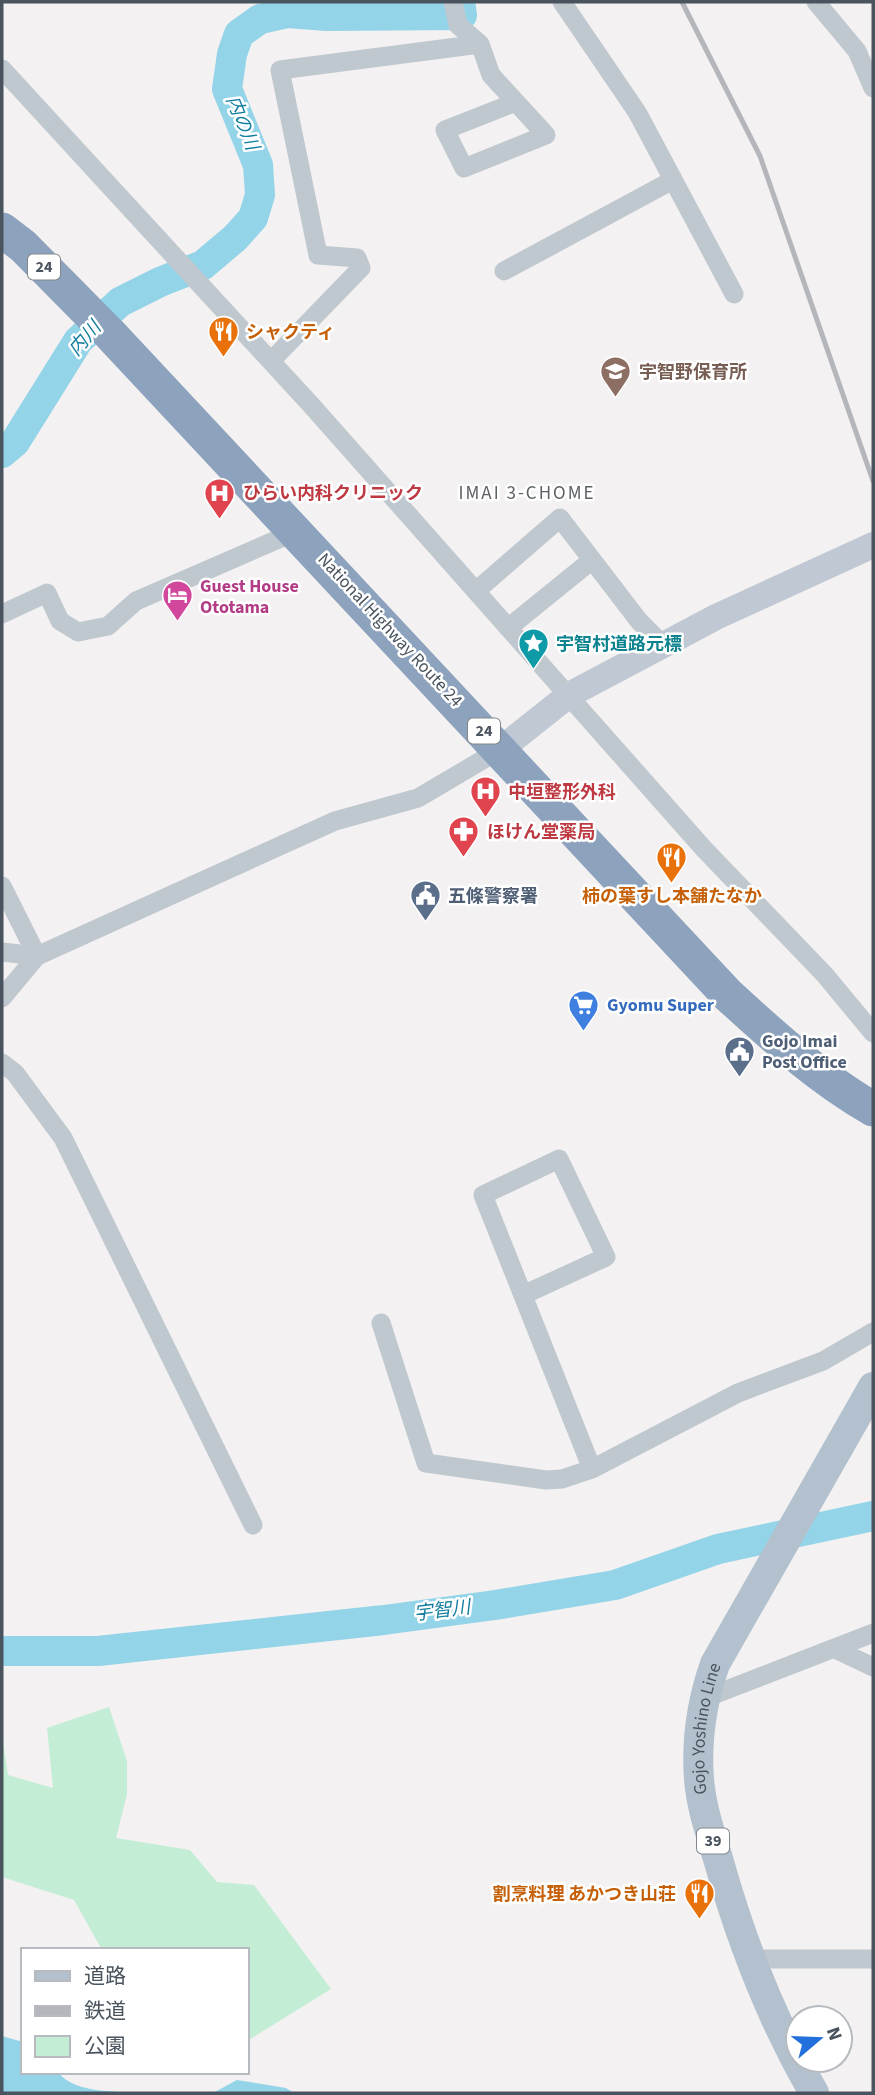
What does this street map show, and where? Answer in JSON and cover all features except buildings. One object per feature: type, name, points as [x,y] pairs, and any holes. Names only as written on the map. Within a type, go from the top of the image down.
[{"type":"highway","name":"National Highway Route 24","points":[[9,244],[84,306],[501,749],[728,995],[784,1046],[845,1093],[873,1110]]},
{"type":"main road","name":"Gojo Yoshino Line","points":[[814,2093],[781,2036],[749,1959],[708,1823],[699,1781],[703,1699],[715,1664],[758,1584],[873,1387]]},
{"type":"street","points":[[453,2],[458,25],[480,44],[491,75],[516,102],[546,135],[464,168],[445,130],[516,102]]},
{"type":"street","points":[[562,2],[637,113],[734,294]]},
{"type":"street","points":[[816,2],[857,51],[873,88]]},
{"type":"street","points":[[271,361],[361,268],[356,258],[318,255],[280,70],[480,44]]},
{"type":"street","points":[[2,69],[271,361],[704,849],[825,975],[873,1033]]},
{"type":"street","points":[[504,271],[673,180]]},
{"type":"street","points":[[476,591],[560,518],[639,621],[663,645]]},
{"type":"street","points":[[2,614],[47,593],[60,621],[78,632],[108,626],[136,601],[297,531]]},
{"type":"street","points":[[2,998],[37,956],[335,821],[418,798],[501,749],[569,695],[716,617],[873,545]]},
{"type":"street","points":[[508,628],[592,560]]},
{"type":"street","points":[[2,886],[37,956]]},
{"type":"street","points":[[2,952],[37,956]]},
{"type":"street","points":[[2,1063],[15,1073],[63,1138],[253,1525]]},
{"type":"street","points":[[523,1295],[606,1257],[559,1158],[483,1195],[592,1469]]},
{"type":"street","points":[[381,1323],[426,1463],[547,1480],[562,1479],[592,1469],[738,1392],[823,1361],[873,1332]]},
{"type":"street","points":[[703,1699],[837,1650],[873,1633]]},
{"type":"street","points":[[837,1650],[873,1667]]},
{"type":"street","points":[[749,1959],[873,1959]]},
{"type":"green space","points":[[109,1707],[127,1761],[127,1794],[116,1838],[190,1850],[217,1882],[254,1885],[331,1989],[248,2040],[248,1948],[101,1948],[74,1900],[2,1877],[2,1734],[8,1775],[53,1788],[47,1728]]},
{"type":"water","points":[[2,2036],[21,2041],[21,2074],[60,2074],[76,2085],[87,2088],[148,2093],[2,2093]]},
{"type":"water","points":[[237,2080],[286,2088],[294,2093],[213,2093]]},
{"type":"waterway","name":"内の川","points":[[2,453],[15,442],[78,341],[120,302],[203,265],[235,238],[253,218],[260,195],[258,165],[227,89],[232,54],[239,34],[260,19],[287,13],[327,16],[462,15],[460,2]]},
{"type":"waterway","name":"宇智川","points":[[2,1651],[98,1651],[384,1620],[495,1605],[615,1585],[718,1549],[873,1516]]},
{"type":"railway","points":[[682,2],[760,156],[873,481]]},
{"type":"place","name":"シャクティ","points":[[223,359]]},
{"type":"place","name":"宇智野保育所","points":[[616,399]]},
{"type":"place","name":"ひらい内科クリニック","points":[[220,520]]},
{"type":"place","name":"Guest House Ototama","points":[[177,623]]},
{"type":"place","name":"宇智村道路元標","points":[[533,671]]},
{"type":"place","name":"中垣整形外科","points":[[485,819]]},
{"type":"place","name":"ほけん堂薬局","points":[[464,859]]},
{"type":"place","name":"柿の葉すし本舗たなか","points":[[672,885]]},
{"type":"place","name":"五條警察署","points":[[425,923]]},
{"type":"place","name":"Gyomu Super","points":[[584,1032]]},
{"type":"place","name":"Gojo Imai Post Office","points":[[739,1078]]},
{"type":"place","name":"割烹料理 あかつき山荘","points":[[699,1921]]},
{"type":"district","name":"IMAI 3-CHOME","points":[[527,493]]},
{"type":"water label","name":"内川","points":[[85,339]]}]
